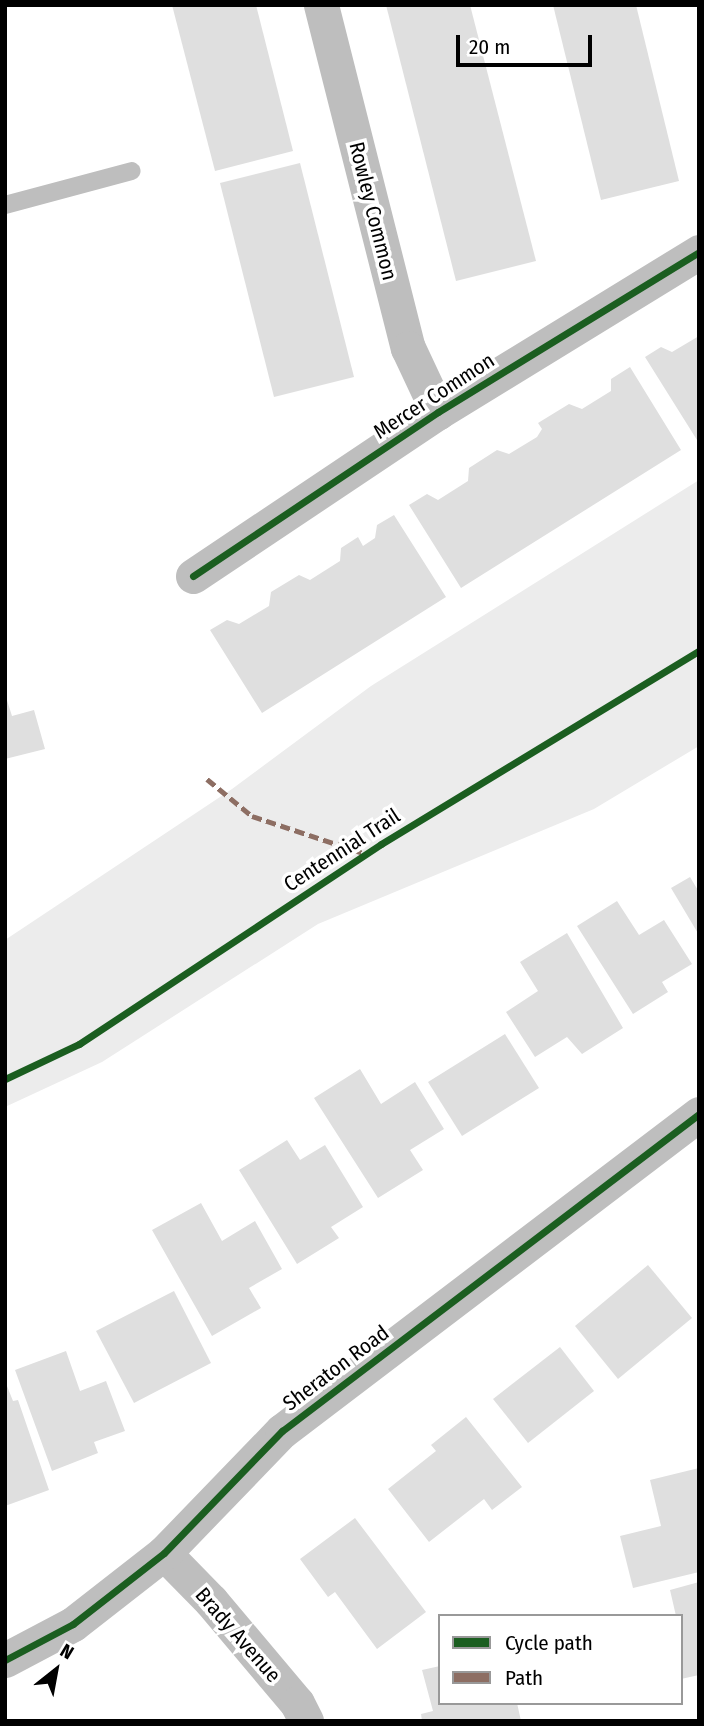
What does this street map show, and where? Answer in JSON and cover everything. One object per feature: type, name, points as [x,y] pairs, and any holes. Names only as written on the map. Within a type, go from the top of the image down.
[{"type":"street","name":"Rowley Common","points":[[321,5],[408,348],[438,412]]},
{"type":"street","name":"Mercer Common","points":[[193,576],[438,412],[699,253]]},
{"type":"street","name":"Sheraton Road","points":[[5,1660],[73,1624],[164,1553],[282,1431],[699,1114]]},
{"type":"street","name":"Brady Avenue","points":[[164,1553],[220,1611],[297,1703],[306,1721]]},
{"type":"lane","points":[[5,205],[132,171]]},
{"type":"shaded area","points":[[699,480],[699,746],[594,809],[318,924],[102,1062],[5,1107],[5,940],[232,789],[371,686]]},
{"type":"building","points":[[172,5],[256,5],[293,151],[215,171]]},
{"type":"building","points":[[386,5],[470,5],[536,261],[456,281]]},
{"type":"building","points":[[553,5],[636,5],[679,181],[601,200]]},
{"type":"building","points":[[300,163],[354,377],[274,397],[220,183]]},
{"type":"building","points":[[699,336],[697,440],[645,357],[661,347],[672,352]]},
{"type":"building","points":[[630,367],[681,450],[461,588],[409,505],[427,494],[438,500],[468,481],[469,468],[497,450],[509,454],[537,437],[542,429],[538,423],[569,404],[582,409],[611,391],[611,379]]},
{"type":"building","points":[[394,515],[446,597],[262,713],[210,630],[227,620],[239,624],[269,606],[271,592],[299,575],[310,580],[340,561],[341,548],[358,537],[363,546],[375,538],[377,525]]},
{"type":"building","points":[[5,694],[12,716],[34,710],[45,749],[5,759]]},
{"type":"building","points":[[690,877],[699,892],[699,935],[671,888]]},
{"type":"building","points":[[617,901],[639,935],[664,920],[692,964],[662,982],[668,992],[633,1014],[577,926]]},
{"type":"building","points":[[567,933],[623,1028],[582,1054],[567,1037],[535,1057],[506,1012],[538,991],[520,962]]},
{"type":"building","points":[[505,1034],[539,1088],[462,1136],[428,1082]]},
{"type":"building","points":[[360,1069],[381,1104],[415,1082],[444,1129],[410,1150],[423,1170],[378,1198],[314,1098]]},
{"type":"building","points":[[287,1140],[300,1160],[325,1145],[363,1207],[331,1227],[339,1238],[297,1264],[239,1170]]},
{"type":"building","points":[[201,1203],[222,1241],[255,1221],[282,1269],[249,1288],[261,1308],[212,1336],[152,1230]]},
{"type":"building","points":[[648,1265],[692,1318],[618,1379],[575,1326]]},
{"type":"building","points":[[174,1291],[211,1363],[134,1403],[96,1331]]},
{"type":"building","points":[[560,1347],[594,1391],[528,1443],[493,1399]]},
{"type":"building","points":[[66,1351],[80,1391],[106,1381],[125,1431],[94,1442],[98,1453],[52,1471],[15,1370]]},
{"type":"building","points":[[5,1381],[13,1401],[18,1400],[49,1490],[5,1506]]},
{"type":"building","points":[[466,1417],[522,1487],[492,1510],[484,1499],[429,1542],[388,1489],[436,1451],[431,1445]]},
{"type":"building","points":[[699,1468],[699,1572],[633,1588],[620,1536],[661,1526],[650,1480]]},
{"type":"building","points":[[355,1518],[426,1612],[377,1649],[335,1592],[328,1597],[300,1559]]},
{"type":"building","points":[[699,1582],[699,1675],[683,1679],[683,1614],[676,1614],[670,1590]]},
{"type":"building","points":[[438,1666],[438,1705],[517,1705],[521,1721],[422,1721],[421,1714],[433,1711],[422,1670]]},
{"type":"marked path","points":[[207,779],[252,816],[366,854]]},
{"type":"cycle path","points":[[193,576],[438,412],[699,252]]},
{"type":"cycle path","name":"Centennial Trail","points":[[5,1079],[79,1044],[381,844],[699,651]]},
{"type":"cycle path","points":[[5,1660],[73,1624],[164,1553],[282,1431],[699,1114]]}]
